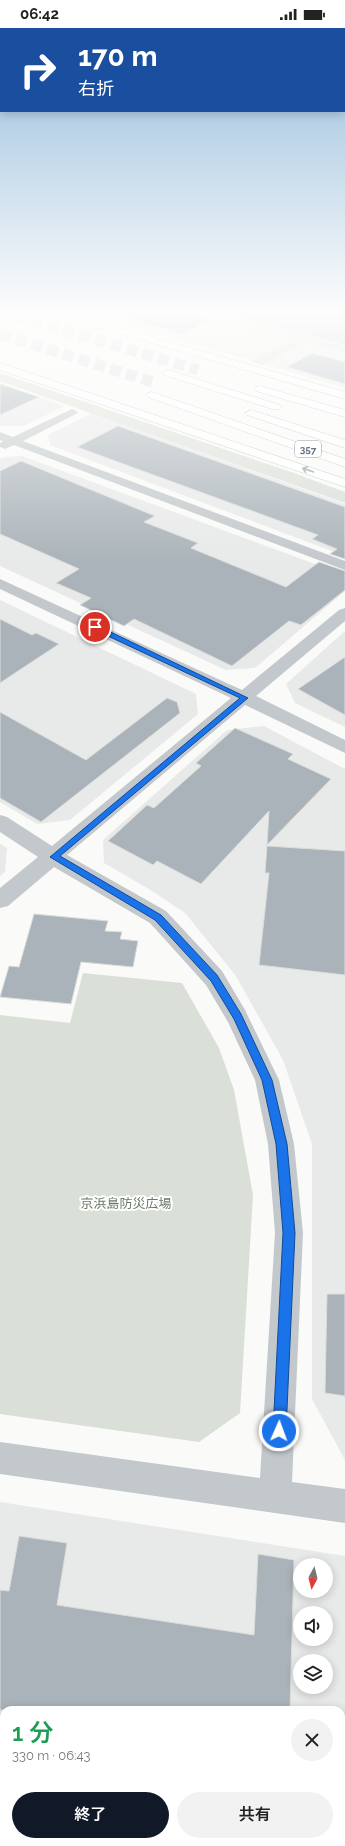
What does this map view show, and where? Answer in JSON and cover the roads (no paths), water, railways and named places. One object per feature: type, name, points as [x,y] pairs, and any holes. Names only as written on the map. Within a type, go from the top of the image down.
[{"type":"highway","points":[[85,395],[345,483]]},
{"type":"highway","name":"357","points":[[152,395],[345,463]]},
{"type":"highway","points":[[237,395],[285,410]]},
{"type":"highway","points":[[282,395],[345,414]]},
{"type":"highway","points":[[239,409],[345,444]]},
{"type":"street","points":[[0,447],[72,412]]},
{"type":"street","points":[[0,436],[345,566]]},
{"type":"street","points":[[0,582],[345,747]]},
{"type":"street","points":[[0,900],[54,857],[345,613]]},
{"type":"street","points":[[0,822],[54,857],[158,917],[214,978],[238,1017],[267,1080],[282,1144],[289,1233],[275,1496]]},
{"type":"street","points":[[0,1458],[220,1490],[345,1506]]},
{"type":"park label","name":"京浜島防災広場","points":[[126,1203]]}]
